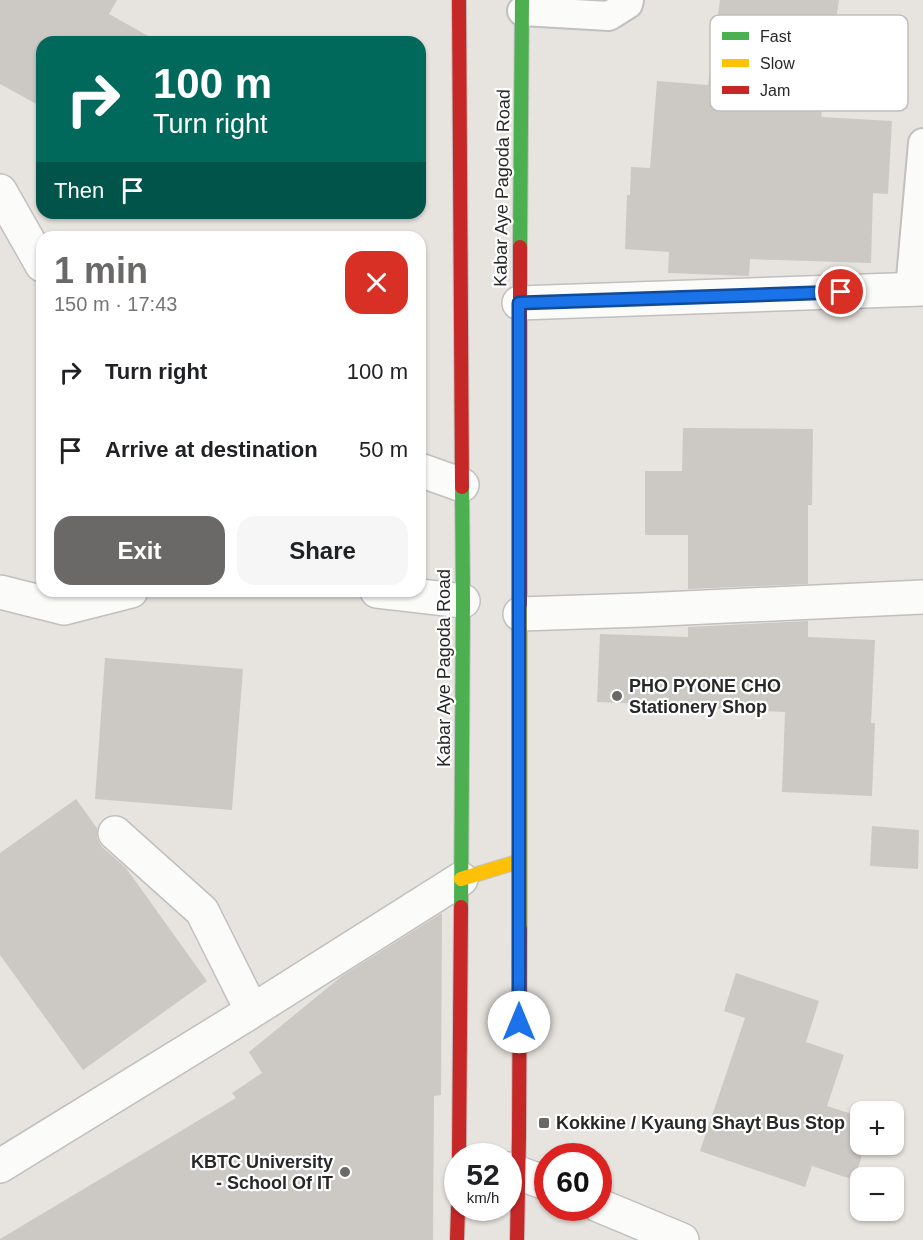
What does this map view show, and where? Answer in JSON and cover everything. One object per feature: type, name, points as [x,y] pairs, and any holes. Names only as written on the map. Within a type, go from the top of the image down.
[{"type":"main road","name":"Kabar Aye Pagoda Road","points":[[459,0],[463,601],[460,1143]]},
{"type":"main road","name":"Kabar Aye Pagoda Road","points":[[518,1143],[519,303],[522,6]]},
{"type":"main road","points":[[461,879],[520,861]]},
{"type":"main road","points":[[457,1240],[458,1221]]},
{"type":"main road","name":"Kabar Aye Pagoda Road","points":[[516,1221],[517,1240]]},
{"type":"street","points":[[0,191],[36,254]]},
{"type":"street","points":[[519,303],[916,289]]},
{"type":"street","points":[[426,472],[462,485]]},
{"type":"street","points":[[0,592],[64,608],[107,597]]},
{"type":"street","points":[[426,597],[463,601]]},
{"type":"street","points":[[520,614],[923,597]]},
{"type":"street","points":[[116,833],[202,911],[252,1011]]},
{"type":"street","points":[[0,1166],[461,879]]},
{"type":"street","points":[[612,1211],[682,1240]]},
{"type":"lane","points":[[522,6],[609,16],[628,4],[629,0]]},
{"type":"lane","points":[[916,289],[923,143]]},
{"type":"building","points":[[0,0],[117,0],[109,14],[148,36],[36,36],[36,104],[0,84]]},
{"type":"building","points":[[720,0],[839,0],[837,15],[718,15]]},
{"type":"building","points":[[710,71],[710,111],[822,111],[821,117],[892,121],[888,194],[873,193],[871,263],[750,259],[749,276],[668,273],[669,252],[625,249],[627,195],[630,195],[631,167],[650,168],[657,81],[708,85]]},
{"type":"building","points":[[683,428],[813,429],[812,505],[808,505],[808,584],[688,589],[688,535],[645,535],[645,471],[682,471]]},
{"type":"building","points":[[808,621],[808,637],[875,640],[871,723],[875,723],[872,796],[782,792],[785,712],[597,702],[600,634],[688,637],[688,627]]},
{"type":"building","points":[[105,658],[243,669],[232,810],[95,799]]},
{"type":"building","points":[[76,799],[97,828],[97,838],[102,847],[126,868],[207,981],[83,1070],[0,955],[0,853]]},
{"type":"building","points":[[872,826],[919,830],[918,869],[870,866]]},
{"type":"building","points":[[442,913],[441,1095],[434,1096],[433,1240],[0,1240],[236,1098],[232,1093],[262,1073],[249,1052],[342,976]]},
{"type":"building","points":[[736,973],[819,1001],[806,1042],[844,1055],[827,1106],[850,1113],[850,1155],[861,1155],[861,1159],[858,1167],[850,1167],[850,1179],[812,1166],[805,1187],[700,1151],[745,1018],[724,1011]]},
{"type":"traffic: fast","points":[[520,247],[522,0]]},
{"type":"traffic: fast","points":[[461,907],[462,487]]},
{"type":"traffic: slow","points":[[520,604],[520,929]]},
{"type":"traffic: slow","points":[[461,879],[520,861]]},
{"type":"traffic: jam","points":[[459,0],[462,487]]},
{"type":"traffic: jam","points":[[520,247],[520,604]]},
{"type":"traffic: jam","points":[[459,1143],[461,907]]},
{"type":"traffic: jam","points":[[517,1240],[520,929]]},
{"type":"traffic: jam","points":[[457,1240],[458,1221]]},
{"type":"place","name":"PHO PYONE CHO Stationery Shop","points":[[617,696]]},
{"type":"place","name":"Kokkine / Kyaung Shayt Bus Stop","points":[[544,1123]]},
{"type":"place","name":"KBTC University - School Of IT","points":[[345,1172]]},
{"type":"route","points":[[519,1022],[519,303],[841,292]]}]
